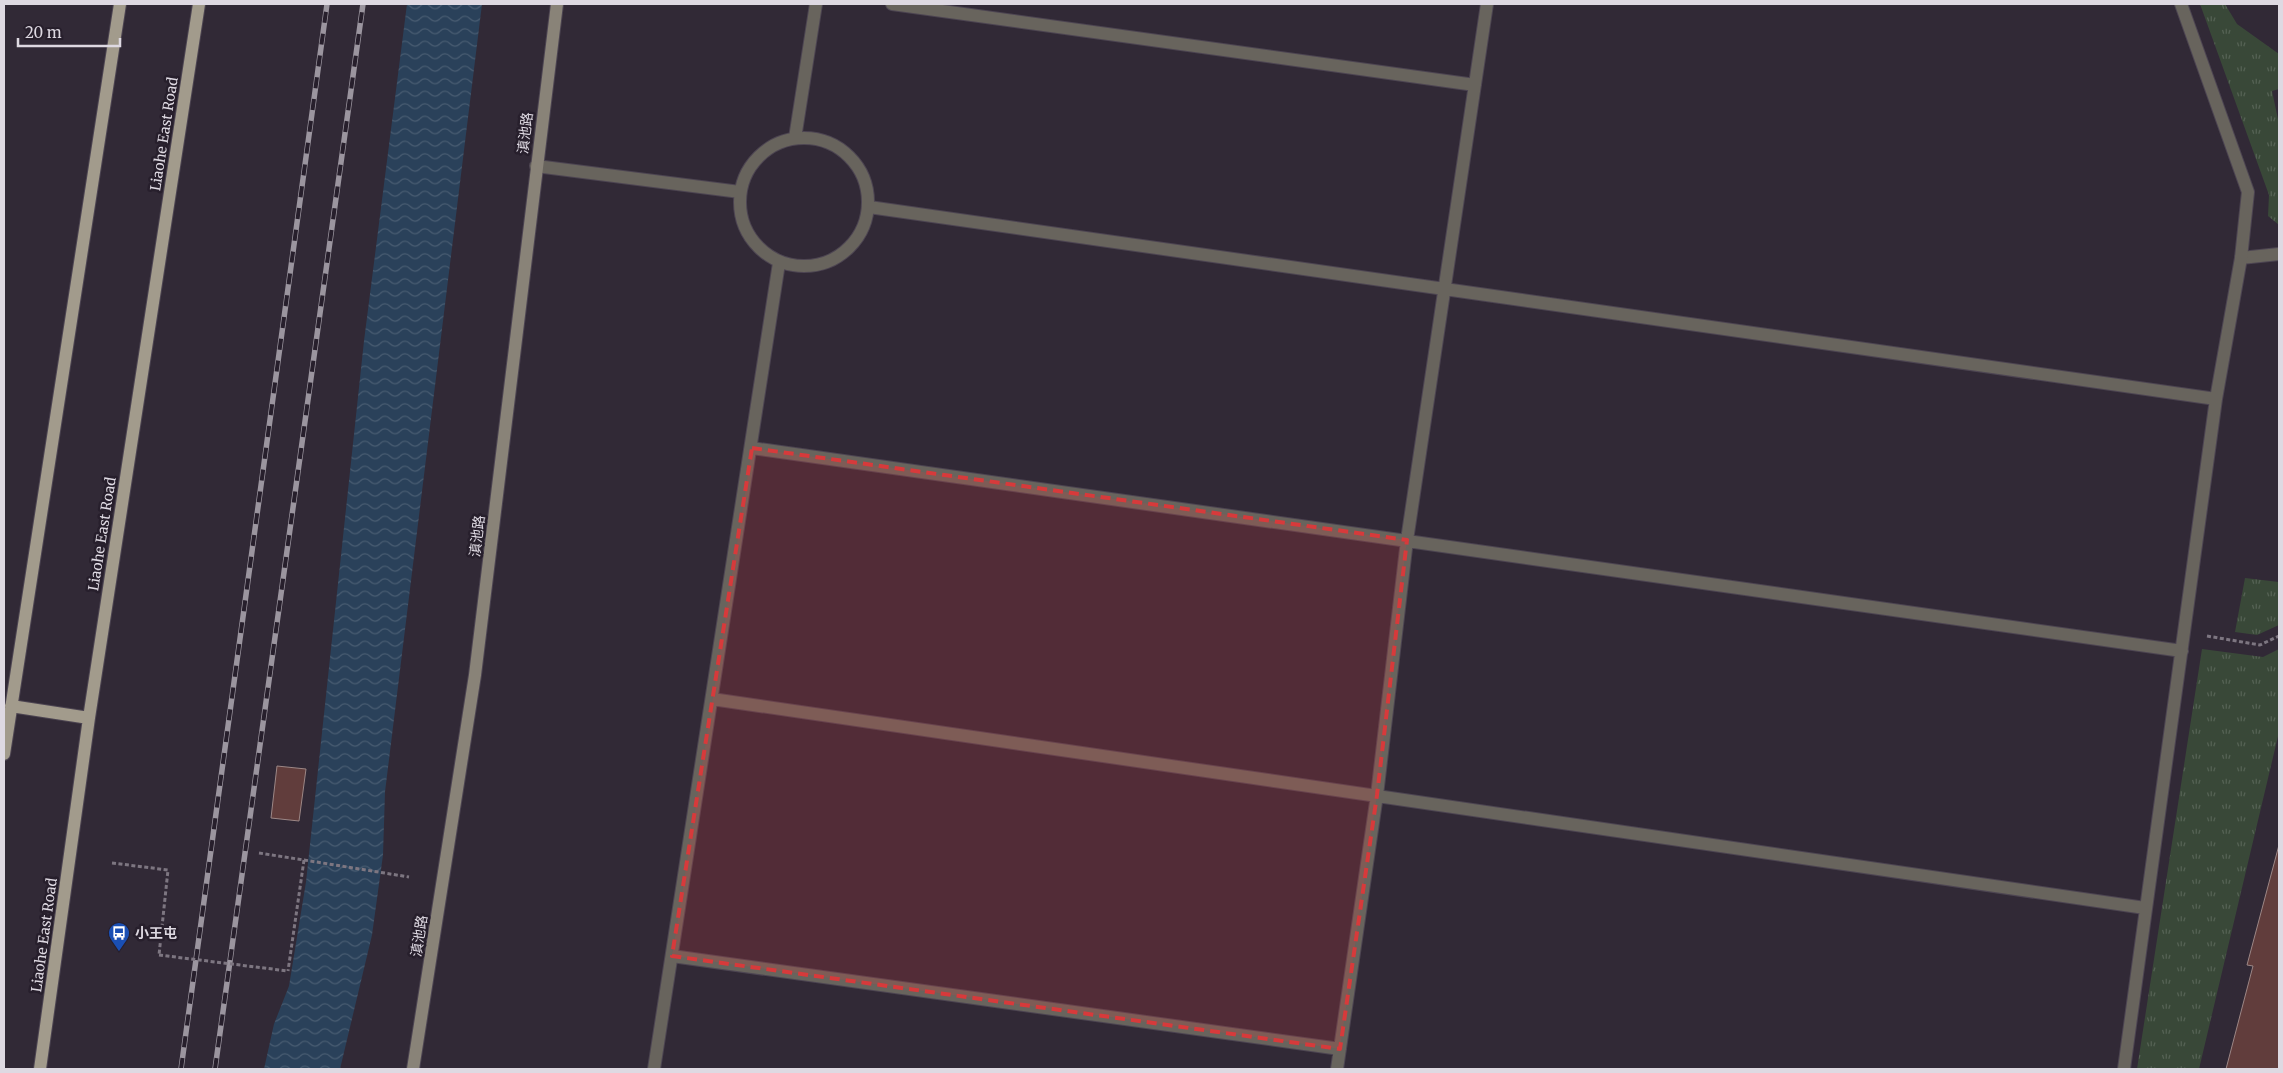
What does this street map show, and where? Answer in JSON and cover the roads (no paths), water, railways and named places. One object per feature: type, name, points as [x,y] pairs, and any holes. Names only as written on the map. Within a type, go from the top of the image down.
[{"type":"main road","points":[[4,754],[7,705],[120,4]]},
{"type":"main road","name":"Liaohe East Road","points":[[40,1069],[89,718],[199,4]]},
{"type":"main road","points":[[7,705],[89,718]]},
{"type":"street","name":"滇池路","points":[[413,1069],[475,675],[557,4]]},
{"type":"street","points":[[795,138],[816,4]]},
{"type":"street","points":[[892,4],[1475,85]]},
{"type":"street","points":[[1337,1069],[1377,795],[1407,540],[1487,4]]},
{"type":"street","points":[[2124,1069],[2216,400],[2241,258],[2248,192],[2182,4]]},
{"type":"street","points":[[795,138],[816,138],[835,145],[851,158],[862,176],[869,206],[859,235],[844,252],[825,263],[803,266],[779,262],[763,252],[748,235],[740,214],[740,192],[746,172],[758,156],[775,144],[795,138]]},
{"type":"street","points":[[536,166],[740,192]]},
{"type":"street","points":[[869,206],[2216,400]]},
{"type":"street","points":[[2241,258],[2279,254]]},
{"type":"street","points":[[654,1069],[752,448],[779,262]]},
{"type":"street","points":[[752,448],[2182,651]]},
{"type":"street","points":[[712,699],[2145,908]]},
{"type":"street","points":[[672,956],[1340,1049]]},
{"type":"water","points":[[407,4],[482,4],[385,792],[383,855],[372,935],[340,1069],[264,1069],[274,1024],[289,986],[306,882],[364,341]]},
{"type":"railway","points":[[181,1069],[327,4]]},
{"type":"railway","points":[[215,1069],[363,4]]},
{"type":"place","name":"小王屯","points":[[119,952]]}]
